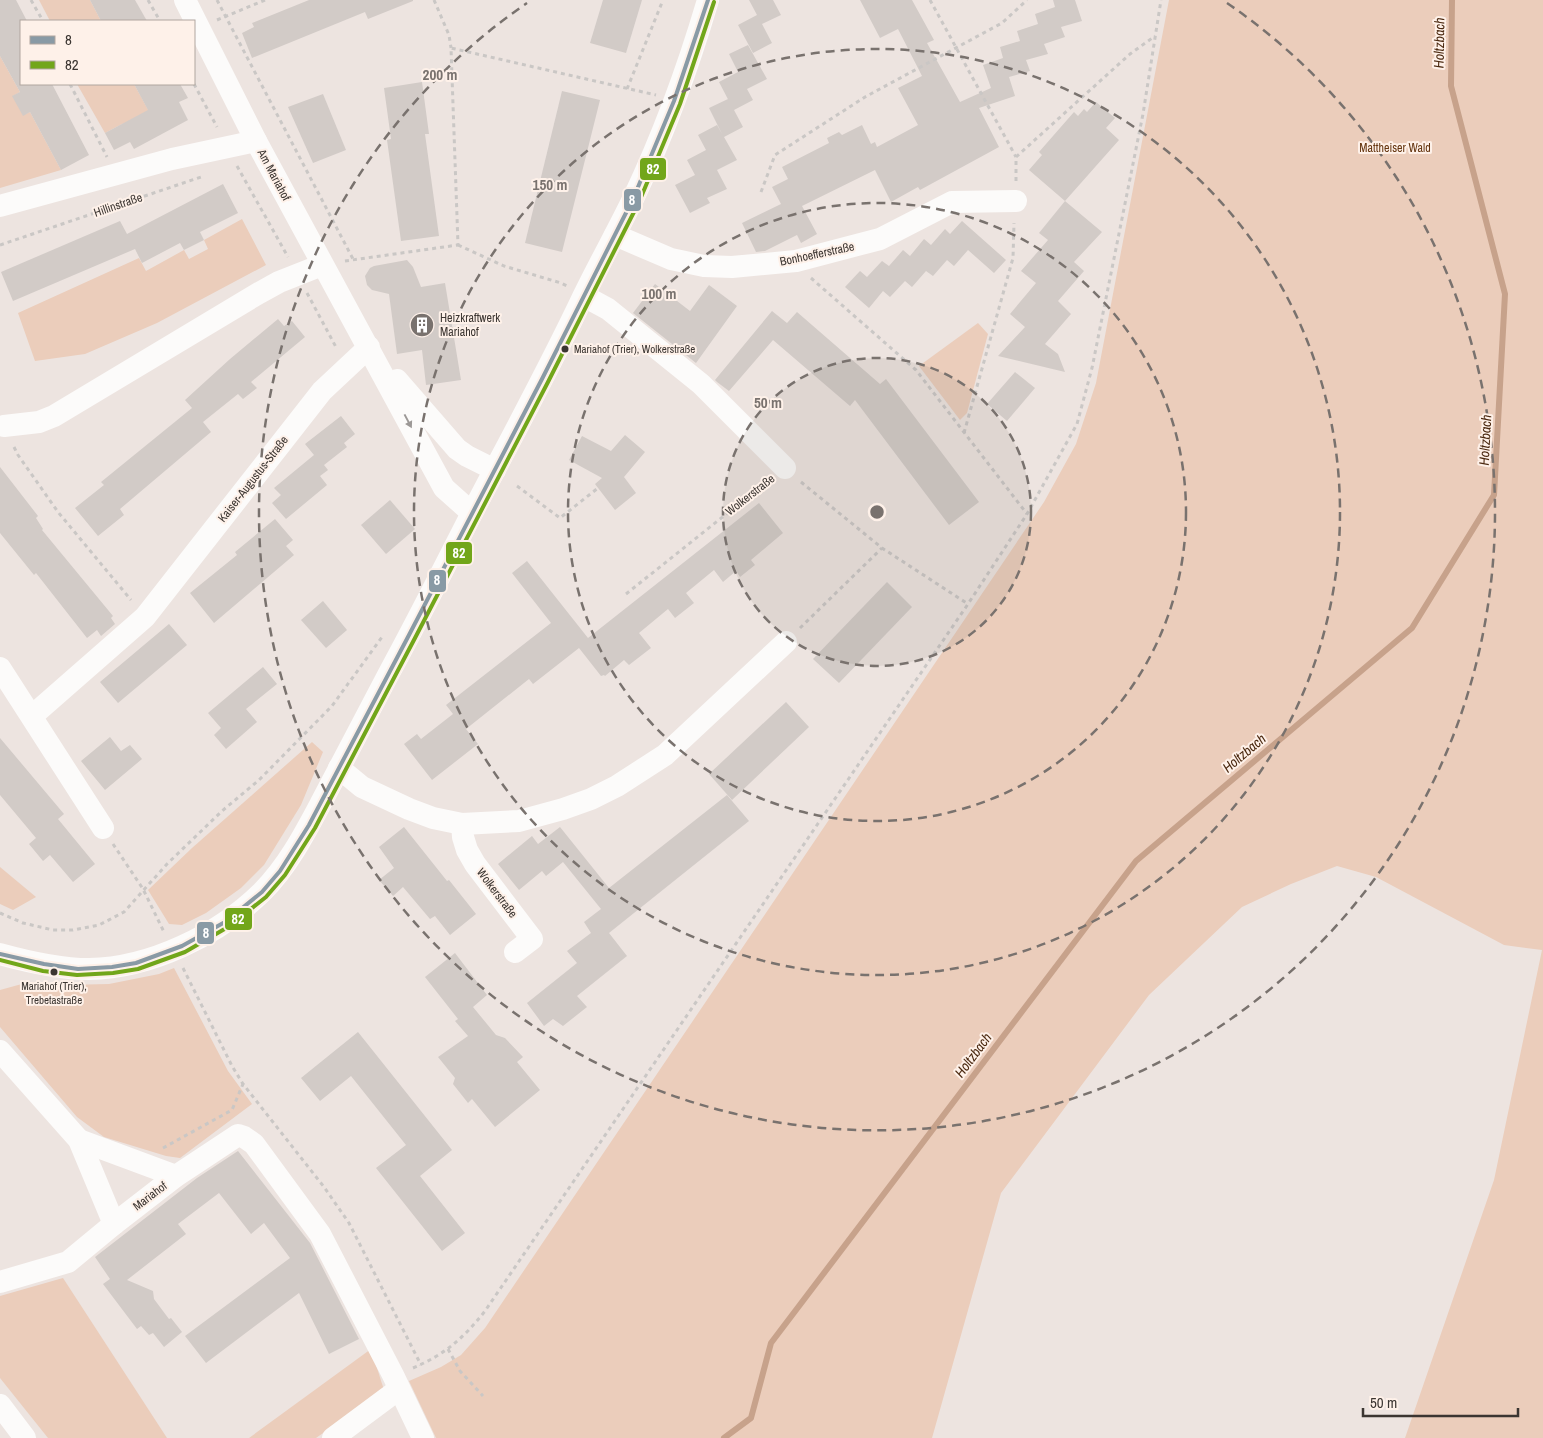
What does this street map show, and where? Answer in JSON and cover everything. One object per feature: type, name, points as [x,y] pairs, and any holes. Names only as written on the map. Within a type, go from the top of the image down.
[{"type":"street","name":"Am Mariahof","points":[[185,0],[256,141],[444,488],[472,513]]},
{"type":"street","points":[[0,954],[66,968],[92,969],[116,966],[154,957],[174,950],[212,930],[262,892],[283,867],[296,848],[339,768],[559,348],[615,234],[652,156],[674,100],[708,0]]},
{"type":"street","points":[[0,206],[172,159],[256,141]]},
{"type":"street","name":"Bonhoefferstraße","points":[[615,234],[671,259],[732,268],[796,261],[880,239],[952,202],[1016,201]]},
{"type":"street","points":[[4,426],[38,422],[54,416],[259,293],[279,282],[322,265]]},
{"type":"street","name":"Wolkerstraße","points":[[584,296],[608,309],[701,384],[785,468]]},
{"type":"street","name":"Am Mariahof","points":[[368,347],[457,449],[466,456],[495,470]]},
{"type":"street","name":"Kaiser-Augustus-Straße","points":[[32,716],[145,618],[322,391],[368,347]]},
{"type":"street","points":[[339,768],[362,786],[409,809],[433,818],[462,824],[520,821],[564,809],[591,799],[617,786],[665,755],[786,642]]},
{"type":"street","points":[[0,668],[103,828]]},
{"type":"street","name":"Wolkerstraße","points":[[462,824],[467,850],[475,864],[532,939],[515,952]]},
{"type":"street","points":[[0,1051],[79,1140],[114,1224]]},
{"type":"street","name":"Mariahof","points":[[0,1282],[68,1262],[176,1176],[238,1136],[244,1137],[254,1144],[320,1234],[399,1389]]},
{"type":"street","points":[[79,1140],[176,1176]]},
{"type":"street","points":[[333,1438],[399,1389],[423,1438]]},
{"type":"street","points":[[0,1404],[25,1438]]},
{"type":"path","points":[[31,0],[41,20]]},
{"type":"path","points":[[148,0],[159,20]]},
{"type":"path","points":[[217,0],[353,260]]},
{"type":"path","points":[[199,27],[265,0]]},
{"type":"path","points":[[434,0],[449,35],[458,245]]},
{"type":"path","points":[[627,88],[663,0]]},
{"type":"path","points":[[930,0],[1016,157]]},
{"type":"path","points":[[761,192],[775,155],[865,97],[1002,23],[1027,0]]},
{"type":"path","points":[[265,1113],[324,1187],[349,1223],[421,1365],[448,1350],[470,1330],[484,1311],[968,604],[1027,514],[1077,424],[1092,368],[1142,114],[1160,0]]},
{"type":"path","points":[[450,48],[674,100]]},
{"type":"path","points":[[71,85],[116,174]]},
{"type":"path","points":[[195,85],[219,132]]},
{"type":"path","points":[[234,159],[338,352]]},
{"type":"path","name":"Hillinstraße","points":[[0,245],[208,174]]},
{"type":"path","points":[[322,265],[458,245],[504,266],[561,283]]},
{"type":"path","points":[[796,261],[808,276],[916,370],[1027,514]]},
{"type":"path","points":[[4,426],[18,455],[58,512],[145,618]]},
{"type":"path","points":[[785,468],[882,548],[968,604]]},
{"type":"path","name":"Wolkerstraße","points":[[626,594],[785,468]]},
{"type":"path","points":[[517,486],[560,518],[598,488]]},
{"type":"path","points":[[786,642],[882,548]]},
{"type":"path","points":[[0,913],[22,923],[53,930],[73,930],[99,925],[124,912],[166,864],[222,811],[259,780],[332,706],[383,636]]},
{"type":"path","points":[[150,1167],[157,1152],[232,1110],[243,1084]]},
{"type":"path","points":[[448,1350],[460,1371],[483,1396]]},
{"type":"green space","points":[[39,0],[90,0],[100,20],[49,20]]},
{"type":"green space","name":"Mattheiser Wald","points":[[1169,0],[1543,0],[1543,1438],[1405,1438],[1494,1180],[1542,950],[1504,945],[1376,877],[1337,866],[1291,884],[1242,907],[1149,995],[1001,1193],[932,1438],[436,1438],[409,1381],[441,1367],[461,1355],[485,1328],[1044,502],[1076,444],[1096,383]]},
{"type":"green space","points":[[0,56],[20,92],[13,96],[23,115],[30,112],[61,170],[0,188]]},
{"type":"green space","points":[[78,85],[135,85],[152,117],[122,124],[105,133]]},
{"type":"green space","points":[[242,219],[266,265],[157,323],[85,354],[35,361],[18,313],[139,258],[146,271],[184,250],[189,259],[208,249],[204,240]]},
{"type":"green space","points":[[978,323],[988,334],[967,413],[960,420],[919,366]]},
{"type":"green space","points":[[312,742],[323,752],[301,805],[264,865],[241,888],[206,913],[182,925],[169,924],[148,890],[192,848]]},
{"type":"green space","points":[[0,867],[36,897],[13,910],[0,904]]},
{"type":"green space","points":[[174,968],[228,1071],[252,1104],[180,1158],[166,1156],[104,1137],[77,1117],[0,1027],[0,990],[29,982],[64,985],[109,984],[159,974]]},
{"type":"green space","points":[[63,1278],[167,1438],[48,1438],[0,1378],[0,1296]]},
{"type":"green space","points":[[371,1349],[384,1390],[316,1438],[249,1438]]},
{"type":"building","points":[[0,0],[16,0],[26,20],[20,20],[20,85],[53,85],[89,155],[61,170],[30,112],[23,116],[12,96],[20,92],[0,56]]},
{"type":"building","points":[[90,0],[135,0],[146,20],[100,20]]},
{"type":"building","points":[[309,0],[413,1],[368,19],[365,12],[252,58],[242,33],[254,27],[252,23]]},
{"type":"building","points":[[603,0],[642,0],[626,53],[590,43]]},
{"type":"building","points":[[749,0],[773,0],[781,15],[762,24],[772,43],[753,53],[738,25],[757,15]]},
{"type":"building","points":[[860,0],[912,0],[934,40],[927,43],[960,102],[991,88],[983,65],[1003,58],[1000,47],[1020,41],[1017,31],[1038,24],[1035,14],[1055,7],[1053,0],[1075,0],[1082,21],[1061,27],[1065,37],[1044,44],[1048,54],[1026,60],[1030,71],[1009,77],[1015,96],[979,108],[999,147],[920,190],[918,187],[891,202],[875,170],[802,206],[817,234],[801,243],[797,235],[765,251],[756,252],[742,223],[781,204],[772,187],[788,179],[782,167],[829,143],[827,138],[839,132],[842,135],[862,125],[871,144],[875,142],[877,147],[918,125],[898,88],[922,76],[898,29],[880,38]]},
{"type":"building","points":[[748,45],[767,79],[747,89],[753,100],[734,110],[743,127],[724,137],[737,160],[717,170],[727,189],[707,198],[710,203],[690,213],[675,185],[695,175],[687,160],[706,150],[698,135],[717,125],[722,134],[709,108],[728,99],[719,82],[738,72],[729,54]]},
{"type":"building","points":[[422,82],[429,134],[425,134],[439,236],[401,241],[387,140],[391,139],[384,88]]},
{"type":"building","points":[[135,85],[181,85],[188,98],[179,102],[188,120],[134,149],[130,142],[114,150],[105,133],[148,110]]},
{"type":"building","points":[[562,91],[600,100],[562,252],[525,243]]},
{"type":"building","points":[[323,94],[346,150],[313,163],[288,107]]},
{"type":"building","points":[[1096,102],[1115,118],[1106,128],[1119,140],[1065,201],[1029,170],[1042,155],[1039,152],[1074,112],[1078,116],[1084,109],[1087,112]]},
{"type":"building","points":[[223,184],[238,213],[200,232],[204,240],[184,250],[180,243],[142,263],[135,249],[13,301],[1,272],[120,221],[127,234]]},
{"type":"building","points":[[1065,201],[1102,232],[1074,262],[1084,271],[1058,301],[1071,314],[1045,344],[1058,354],[1065,372],[998,356],[1025,327],[1010,314],[1036,283],[1021,271],[1048,240],[1039,233]]},
{"type":"building","points":[[962,221],[1006,260],[994,273],[968,250],[954,266],[947,260],[933,276],[926,271],[912,287],[905,281],[890,297],[883,291],[869,308],[845,287],[860,271],[867,277],[882,261],[889,266],[903,250],[910,256],[924,239],[931,245],[945,229],[950,234]]},
{"type":"building","points":[[407,260],[413,267],[421,287],[445,283],[461,380],[426,385],[422,350],[397,354],[389,294],[372,290],[367,285],[365,276],[370,268],[374,266]]},
{"type":"building","points":[[655,284],[690,311],[709,285],[737,306],[696,363],[633,313]]},
{"type":"building","points":[[772,311],[787,323],[797,312],[880,384],[886,379],[979,502],[949,525],[855,400],[850,406],[773,340],[729,391],[717,382],[715,380]]},
{"type":"building","points":[[278,319],[284,326],[292,321],[305,337],[251,382],[257,388],[243,399],[238,394],[203,422],[211,432],[120,509],[124,515],[98,536],[75,508],[104,485],[101,482],[192,408],[185,400]]},
{"type":"building","points":[[1015,372],[1035,388],[1007,421],[987,404]]},
{"type":"building","points":[[341,416],[355,434],[344,443],[347,447],[324,465],[328,470],[320,476],[327,485],[286,519],[272,503],[281,495],[274,488],[314,455],[305,444]]},
{"type":"building","points":[[625,435],[645,452],[624,477],[636,493],[615,510],[595,484],[602,478],[569,460],[582,436],[611,451]]},
{"type":"building","points":[[0,467],[38,516],[36,518],[42,530],[113,616],[111,618],[115,624],[101,636],[97,630],[87,638],[36,573],[34,575],[0,533]]},
{"type":"building","points":[[390,500],[415,529],[386,554],[361,525]]},
{"type":"building","points":[[759,503],[783,533],[751,560],[755,565],[740,577],[736,571],[723,582],[714,570],[686,593],[694,603],[675,618],[668,609],[639,633],[651,648],[629,665],[624,660],[605,676],[601,676],[579,648],[533,684],[529,679],[466,729],[478,744],[432,780],[404,744],[417,734],[421,739],[453,714],[446,705],[551,623],[512,573],[527,561],[588,638]]},
{"type":"building","points":[[275,519],[293,540],[286,546],[294,555],[214,623],[190,593],[237,555],[235,552]]},
{"type":"building","points":[[887,582],[912,607],[839,683],[813,659]]},
{"type":"building","points":[[323,601],[347,630],[326,648],[301,620]]},
{"type":"building","points":[[169,624],[187,645],[118,703],[100,682]]},
{"type":"building","points":[[263,667],[277,684],[246,709],[257,722],[226,749],[214,735],[221,728],[208,713]]},
{"type":"building","points":[[786,702],[809,727],[732,800],[709,774]]},
{"type":"building","points":[[110,737],[121,751],[130,745],[142,759],[105,790],[81,761]]},
{"type":"building","points":[[0,738],[64,814],[58,819],[95,864],[73,882],[50,855],[43,861],[29,844],[36,838],[0,795]]},
{"type":"building","points":[[727,795],[749,821],[609,933],[627,956],[577,996],[587,1007],[563,1026],[553,1019],[544,1026],[527,1003],[577,963],[567,951],[591,933],[584,922],[601,909],[563,862],[546,876],[542,871],[519,890],[498,864],[532,836],[538,844],[560,827],[609,888]]},
{"type":"building","points":[[404,827],[476,914],[450,935],[435,916],[430,919],[403,887],[393,896],[379,880],[394,868],[379,847]]},
{"type":"building","points":[[455,953],[487,995],[473,1007],[496,1035],[505,1038],[523,1057],[517,1062],[540,1090],[495,1127],[472,1099],[468,1103],[453,1084],[455,1078],[438,1057],[468,1036],[455,1021],[458,1019],[425,977]]},
{"type":"building","points":[[358,1032],[452,1150],[420,1176],[465,1233],[442,1251],[376,1168],[406,1145],[351,1076],[320,1101],[301,1078]]},
{"type":"building","points":[[238,1151],[310,1243],[359,1339],[329,1354],[299,1293],[206,1363],[185,1336],[290,1258],[264,1223],[251,1234],[219,1193],[178,1224],[186,1234],[127,1280],[153,1291],[154,1299],[169,1319],[171,1318],[182,1332],[164,1347],[153,1333],[149,1335],[141,1326],[137,1329],[103,1284],[110,1279],[95,1257],[197,1178]]},
{"type":"waterway","name":"Holtzbach","points":[[724,1438],[751,1418],[771,1343],[1136,861],[1412,628],[1494,495],[1505,294],[1451,86],[1452,0]]},
{"type":"transit line","name":"8","points":[[0,954],[44,964],[78,969],[112,967],[136,963],[182,946],[225,922],[262,892],[280,871],[309,825],[409,635],[633,199],[674,101],[708,0]]},
{"type":"transit line","name":"82","points":[[0,960],[43,971],[77,975],[113,973],[138,969],[185,952],[228,927],[266,897],[285,875],[315,828],[415,638],[639,202],[680,104],[714,2]]},
{"type":"place","name":"Heizkraftwerk Mariahof","points":[[422,325]]},
{"type":"place","name":"Mariahof (Trier), Wolkerstraße","points":[[565,349]]},
{"type":"place","name":"Mariahof (Trier), Trebetastraße","points":[[54,972]]}]
